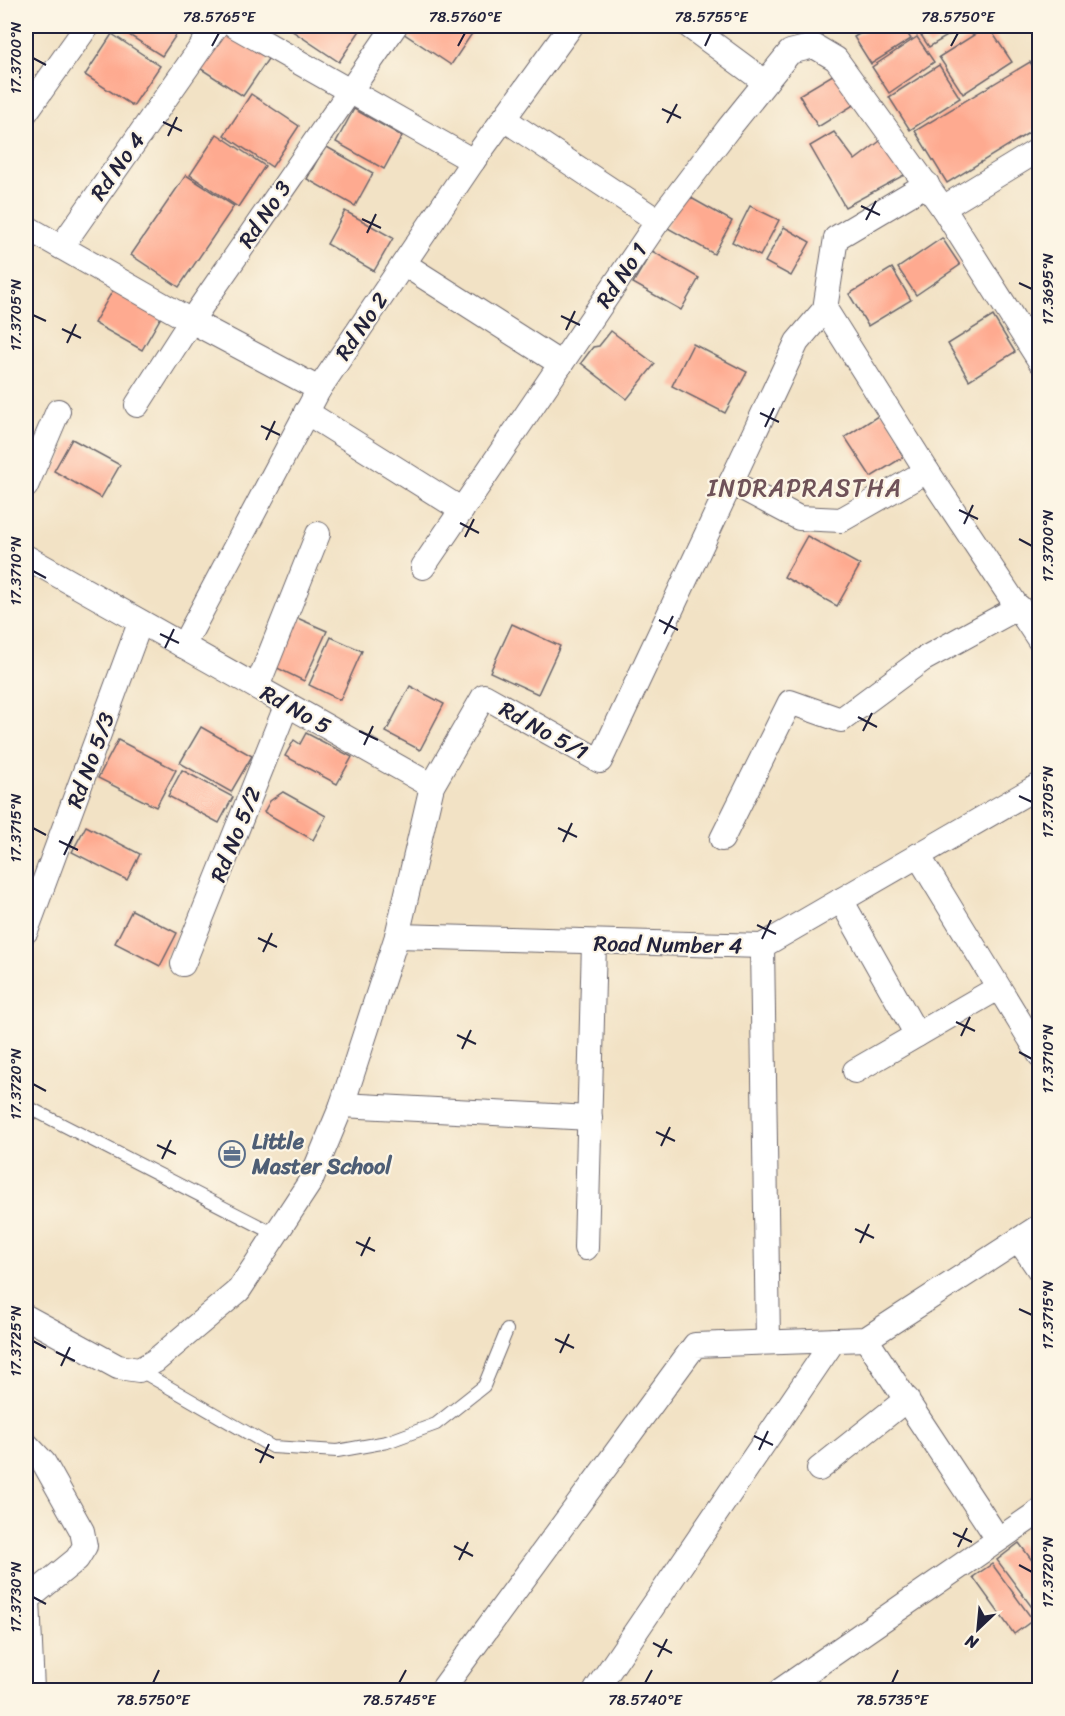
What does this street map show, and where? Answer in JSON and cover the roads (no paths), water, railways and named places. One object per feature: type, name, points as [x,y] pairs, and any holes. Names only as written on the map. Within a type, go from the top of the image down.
[{"type":"street","points":[[26,112],[87,26]]},
{"type":"street","name":"Rd No 4","points":[[61,247],[216,26]]},
{"type":"street","points":[[236,26],[473,161]]},
{"type":"street","name":"Rd No 3","points":[[137,405],[191,321],[348,90],[395,26]]},
{"type":"street","name":"Rd No 2","points":[[183,646],[319,388],[473,161],[571,26]]},
{"type":"street","points":[[689,26],[765,82]]},
{"type":"street","name":"Rd No 1","points":[[423,567],[658,221],[790,52],[814,46],[836,59],[927,184]]},
{"type":"street","points":[[504,119],[658,221]]},
{"type":"street","points":[[943,208],[1040,149]]},
{"type":"street","points":[[927,471],[841,520],[799,518],[731,482],[797,342],[825,309],[836,238],[927,184],[1040,361]]},
{"type":"street","points":[[26,227],[191,321],[319,388]]},
{"type":"street","points":[[404,264],[561,364]]},
{"type":"street","points":[[825,309],[927,471],[1040,641]]},
{"type":"street","points":[[26,486],[58,411]]},
{"type":"street","points":[[306,412],[462,510]]},
{"type":"street","name":"Rd No 5/1","points":[[432,786],[483,696],[600,761],[731,482]]},
{"type":"street","points":[[257,687],[318,534]]},
{"type":"street","name":"Rd No 5","points":[[26,557],[432,786]]},
{"type":"street","points":[[722,839],[790,702],[841,720],[922,660],[1018,607]]},
{"type":"street","name":"Rd No 5/3","points":[[26,931],[140,622]]},
{"type":"street","name":"Rd No 5/2","points":[[183,964],[287,704]]},
{"type":"street","name":"Road Number 4","points":[[397,936],[762,946],[1040,785]]},
{"type":"street","points":[[28,1327],[118,1367],[139,1370],[155,1361],[239,1290],[310,1182],[342,1105],[397,936],[432,786]]},
{"type":"street","points":[[918,855],[1040,1055]]},
{"type":"street","points":[[841,900],[917,1035]]},
{"type":"street","points":[[586,1248],[594,942]]},
{"type":"street","points":[[762,946],[768,1342]]},
{"type":"street","points":[[855,1071],[998,988]]},
{"type":"street","points":[[342,1105],[590,1118]]},
{"type":"street","points":[[442,1690],[695,1345],[866,1339],[1040,1226]]},
{"type":"street","points":[[1019,1240],[1040,1272]]},
{"type":"street","points":[[866,1339],[998,1539]]},
{"type":"street","points":[[596,1690],[834,1340]]},
{"type":"street","points":[[819,1468],[907,1399]]},
{"type":"street","points":[[26,1444],[44,1463],[82,1531],[85,1546],[77,1559],[28,1599],[32,1690]]},
{"type":"street","points":[[781,1690],[1040,1511]]},
{"type":"lane","points":[[26,1106],[275,1234]]},
{"type":"lane","points":[[139,1370],[272,1447],[337,1450],[387,1442],[436,1424],[484,1386],[507,1330]]},
{"type":"place","name":"Little Master School","points":[[232,1154]]},
{"type":"district","name":"INDRAPRASTHA","points":[[805,488]]}]
